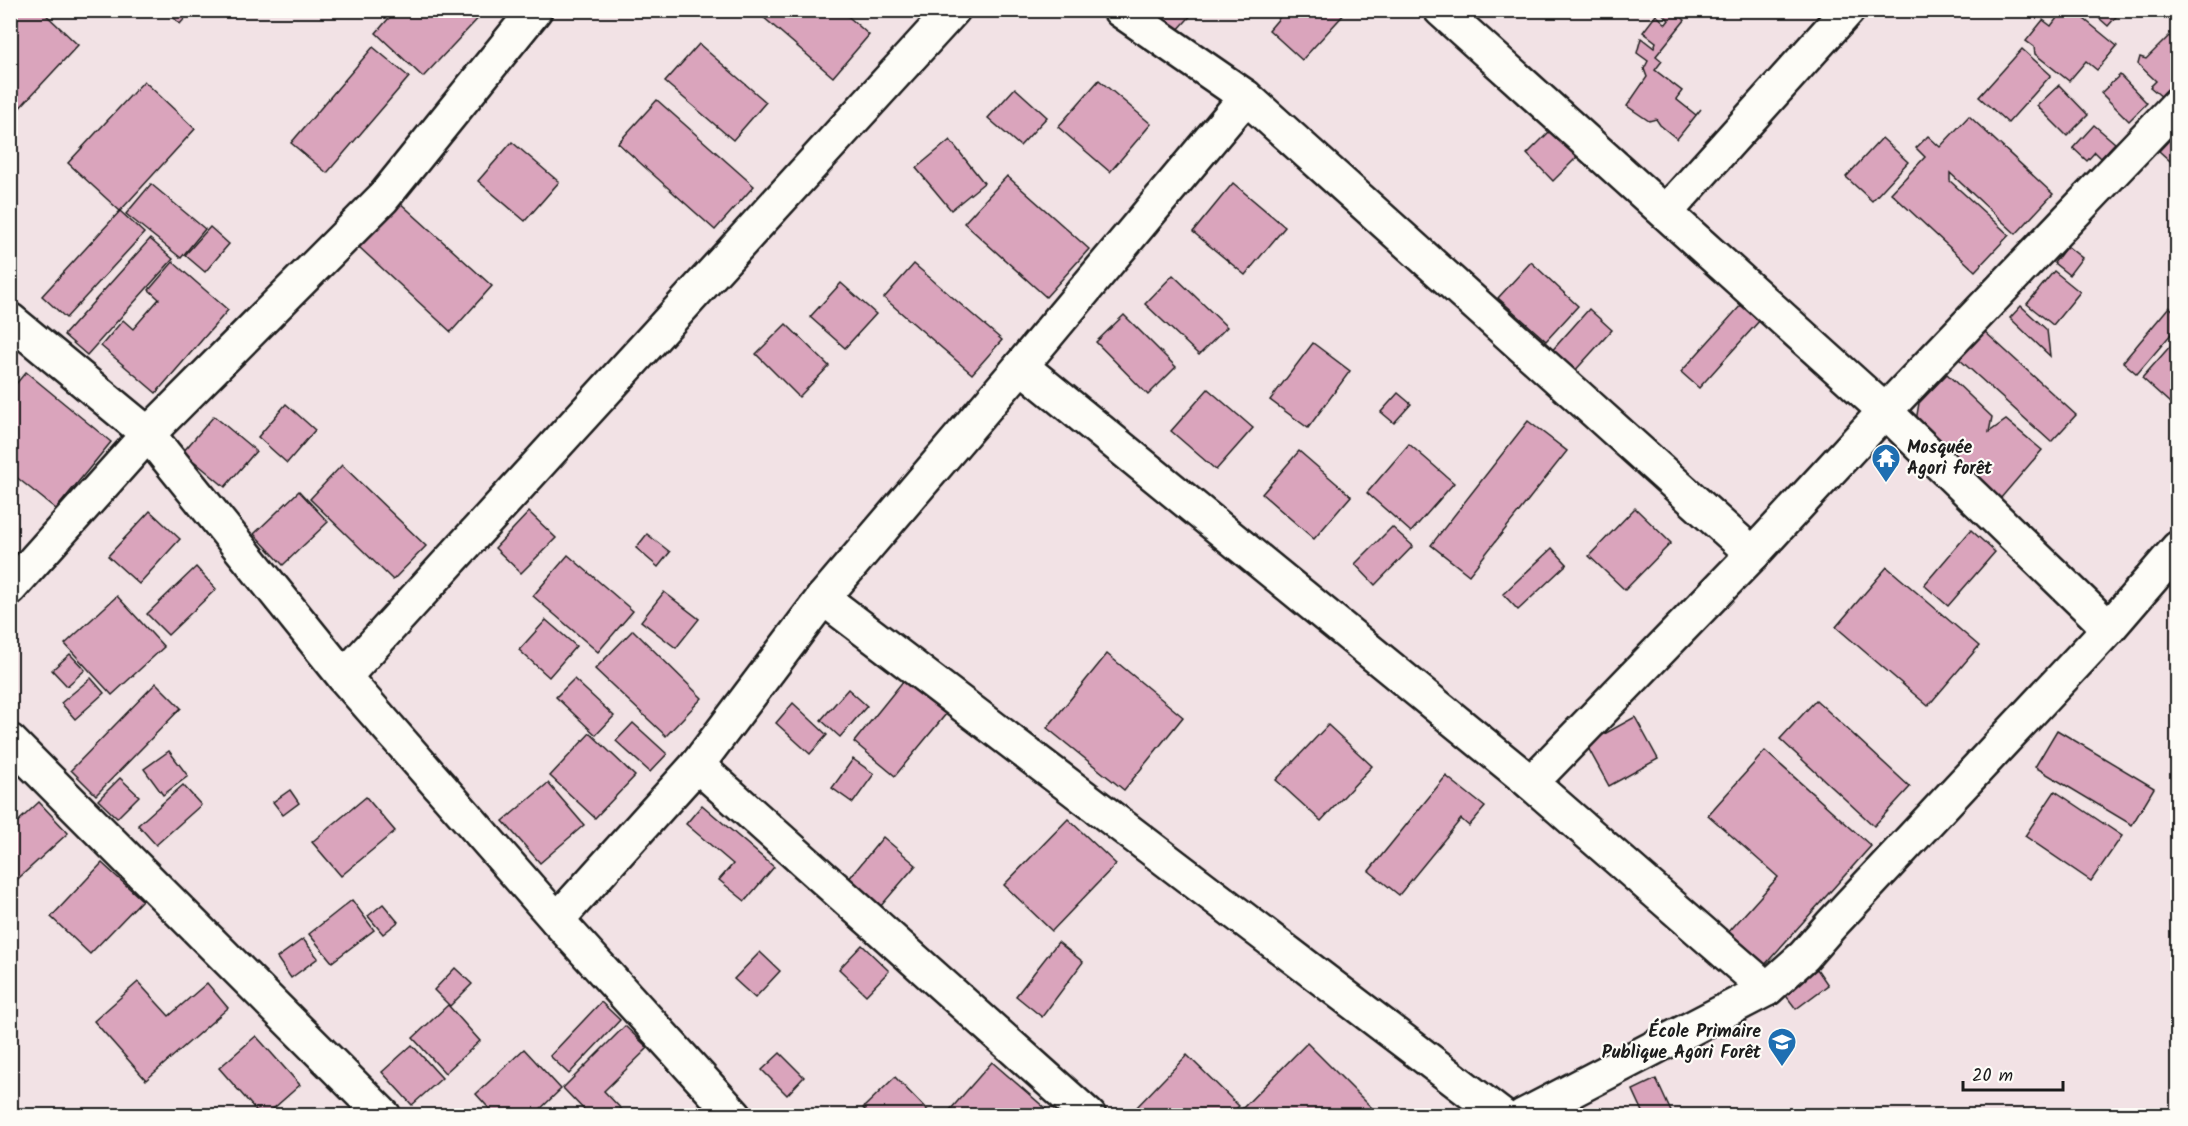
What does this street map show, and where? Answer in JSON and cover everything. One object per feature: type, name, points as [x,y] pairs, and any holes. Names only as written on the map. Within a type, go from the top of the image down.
[{"type":"street","points":[[10,588],[148,434],[383,198],[535,10]]},
{"type":"street","points":[[344,677],[953,10]]},
{"type":"street","points":[[1120,10],[1246,97],[1753,554]]},
{"type":"street","points":[[1441,10],[1885,411],[2109,628]]},
{"type":"street","points":[[1666,212],[1848,10]]},
{"type":"street","points":[[557,920],[697,765],[823,598],[1246,97]]},
{"type":"street","points":[[1531,783],[1753,554],[1885,411],[2178,104]]},
{"type":"street","points":[[10,320],[148,434],[344,677],[557,920],[735,1116]]},
{"type":"street","points":[[1021,366],[1531,783],[1767,989]]},
{"type":"street","points":[[1523,1116],[1767,989],[1804,956],[2109,628],[2178,548]]},
{"type":"street","points":[[823,598],[1502,1116]]},
{"type":"street","points":[[10,741],[384,1116]]},
{"type":"street","points":[[697,765],[1089,1116]]},
{"type":"building","points":[[16,10],[41,10],[78,45],[14,114],[10,111],[10,16]]},
{"type":"building","points":[[166,10],[192,10],[180,24]]},
{"type":"building","points":[[396,10],[486,10],[423,77],[376,33]]},
{"type":"building","points":[[755,10],[841,10],[869,35],[833,77]]},
{"type":"building","points":[[1152,10],[1196,10],[1176,32]]},
{"type":"building","points":[[1286,10],[1348,10],[1302,60],[1269,30]]},
{"type":"building","points":[[1659,10],[1673,10],[1685,20],[1656,56],[1662,61],[1655,70],[1682,91],[1676,99],[1696,115],[1701,109],[1677,139],[1656,119],[1649,121],[1627,106],[1647,77],[1644,69],[1648,61],[1637,53],[1641,38],[1654,48],[1656,42],[1643,32],[1656,15],[1666,24],[1669,20]]},
{"type":"building","points":[[2063,10],[2073,10],[2117,46],[2097,70],[2086,61],[2069,81],[2035,54],[2034,47],[2026,41],[2043,20],[2051,26]]},
{"type":"building","points":[[2090,10],[2122,10],[2108,26]]},
{"type":"building","points":[[2169,36],[2178,44],[2178,68],[2171,75],[2177,81],[2162,97],[2150,87],[2156,81],[2138,64],[2140,57],[2146,59]]},
{"type":"building","points":[[699,44],[766,102],[733,140],[665,82]]},
{"type":"building","points":[[373,47],[409,77],[327,173],[291,143]]},
{"type":"building","points":[[2022,49],[2051,75],[2008,123],[1979,97]]},
{"type":"building","points":[[2120,75],[2147,103],[2129,121],[2101,93]]},
{"type":"building","points":[[1099,80],[1151,124],[1110,172],[1058,127]]},
{"type":"building","points":[[144,81],[195,129],[120,211],[68,163]]},
{"type":"building","points":[[2059,85],[2088,115],[2067,136],[2037,106]]},
{"type":"building","points":[[1015,88],[1047,117],[1020,146],[988,118]]},
{"type":"building","points":[[657,100],[754,186],[715,230],[618,143]]},
{"type":"building","points":[[1969,116],[2053,194],[2016,234],[1950,173],[1950,181],[2009,235],[1975,271],[1891,193],[1925,157],[1916,148],[1928,136],[1940,147]]},
{"type":"building","points":[[2094,125],[2115,143],[2101,158],[2095,152],[2087,161],[2073,148]]},
{"type":"building","points":[[1551,130],[1577,157],[1553,181],[1527,154]]},
{"type":"building","points":[[2178,131],[2178,168],[2159,151]]},
{"type":"building","points":[[1882,138],[1908,162],[1872,201],[1846,177]]},
{"type":"building","points":[[950,140],[984,183],[951,210],[916,168]]},
{"type":"building","points":[[512,142],[559,182],[525,221],[478,181]]},
{"type":"building","points":[[1007,176],[1089,249],[1046,297],[964,223]]},
{"type":"building","points":[[1233,183],[1285,227],[1245,275],[1193,232]]},
{"type":"building","points":[[151,184],[205,229],[181,258],[126,214]]},
{"type":"building","points":[[398,201],[492,286],[451,332],[359,247]]},
{"type":"building","points":[[120,211],[144,233],[66,318],[42,296]]},
{"type":"building","points":[[210,227],[229,244],[205,272],[185,255]]},
{"type":"building","points":[[150,239],[173,259],[87,355],[64,335]]},
{"type":"building","points":[[2067,246],[2082,258],[2069,275],[2054,263]]},
{"type":"building","points":[[173,262],[228,310],[156,393],[101,346],[123,320],[133,329],[159,299],[149,290]]},
{"type":"building","points":[[1531,262],[1578,306],[1546,341],[1498,298]]},
{"type":"building","points":[[914,264],[1002,340],[972,374],[884,298]]},
{"type":"building","points":[[2054,271],[2080,292],[2053,325],[2027,304]]},
{"type":"building","points":[[1173,275],[1227,327],[1199,355],[1145,304]]},
{"type":"building","points":[[841,283],[876,314],[845,348],[810,317]]},
{"type":"building","points":[[1742,304],[1760,320],[1699,388],[1681,372]]},
{"type":"building","points":[[2021,306],[2047,330],[2050,356],[2010,318]]},
{"type":"building","points":[[2169,307],[2178,314],[2178,326],[2137,374],[2123,362]]},
{"type":"building","points":[[1589,309],[1612,330],[1572,374],[1549,354]]},
{"type":"building","points":[[1124,315],[1176,367],[1148,395],[1096,342]]},
{"type":"building","points":[[786,324],[829,366],[799,397],[756,354]]},
{"type":"building","points":[[1984,331],[2076,415],[2051,442],[1959,359]]},
{"type":"building","points":[[1313,343],[1350,371],[1308,428],[1270,400]]},
{"type":"building","points":[[2172,344],[2178,349],[2178,410],[2142,378]]},
{"type":"building","points":[[26,372],[111,442],[56,509],[10,472],[10,391]]},
{"type":"building","points":[[1947,374],[1992,417],[1989,432],[2006,420],[2042,450],[2000,499],[1915,427],[1919,403]]},
{"type":"building","points":[[1208,389],[1253,428],[1216,470],[1171,431]]},
{"type":"building","points":[[1398,393],[1411,404],[1394,423],[1381,412]]},
{"type":"building","points":[[286,404],[315,430],[287,463],[258,437]]},
{"type":"building","points":[[214,416],[256,451],[225,487],[183,452]]},
{"type":"building","points":[[1528,421],[1567,451],[1469,575],[1431,545]]},
{"type":"building","points":[[1409,444],[1454,483],[1411,532],[1367,493]]},
{"type":"building","points":[[1299,451],[1351,496],[1314,539],[1262,494]]},
{"type":"building","points":[[342,465],[426,546],[393,580],[310,499]]},
{"type":"building","points":[[299,491],[328,522],[283,565],[254,534]]},
{"type":"building","points":[[1635,508],[1671,543],[1625,590],[1589,556]]},
{"type":"building","points":[[150,511],[180,539],[139,584],[108,556]]},
{"type":"building","points":[[529,512],[556,538],[521,573],[495,548]]},
{"type":"building","points":[[1392,527],[1413,546],[1375,585],[1355,564]]},
{"type":"building","points":[[1971,530],[1995,552],[1948,606],[1924,585]]},
{"type":"building","points":[[647,534],[670,552],[658,567],[636,548]]},
{"type":"building","points":[[1552,548],[1567,564],[1518,610],[1503,594]]},
{"type":"building","points":[[568,555],[633,611],[598,652],[533,596]]},
{"type":"building","points":[[196,567],[216,589],[168,635],[147,614]]},
{"type":"building","points":[[1887,567],[1979,646],[1928,706],[1836,627]]},
{"type":"building","points":[[664,592],[699,619],[676,648],[641,621]]},
{"type":"building","points":[[117,596],[164,647],[112,695],[65,644]]},
{"type":"building","points":[[546,620],[576,646],[549,677],[519,650]]},
{"type":"building","points":[[633,630],[702,698],[666,736],[595,669]]},
{"type":"building","points":[[70,654],[85,670],[67,686],[52,670]]},
{"type":"building","points":[[1107,654],[1183,717],[1124,790],[1047,728]]},
{"type":"building","points":[[91,678],[104,693],[75,719],[61,703]]},
{"type":"building","points":[[574,679],[614,716],[596,735],[556,697]]},
{"type":"building","points":[[904,680],[946,714],[895,776],[854,742]]},
{"type":"building","points":[[156,683],[181,708],[96,795],[71,770]]},
{"type":"building","points":[[848,689],[867,706],[840,737],[821,720]]},
{"type":"building","points":[[1816,700],[1910,787],[1874,826],[1780,739]]},
{"type":"building","points":[[793,703],[827,735],[810,754],[776,723]]},
{"type":"building","points":[[1635,717],[1658,759],[1609,786],[1586,744]]},
{"type":"building","points":[[633,723],[667,754],[650,772],[616,741]]},
{"type":"building","points":[[1328,725],[1372,766],[1321,821],[1276,780]]},
{"type":"building","points":[[2057,730],[2154,788],[2132,825],[2035,767]]},
{"type":"building","points":[[590,733],[635,776],[595,818],[550,776]]},
{"type":"building","points":[[169,751],[188,776],[163,795],[144,769]]},
{"type":"building","points":[[1765,751],[1871,846],[1762,968],[1726,935],[1778,877],[1708,815]]},
{"type":"building","points":[[853,759],[874,774],[853,803],[832,788]]},
{"type":"building","points":[[1446,776],[1485,807],[1469,826],[1461,819],[1399,895],[1369,871]]},
{"type":"building","points":[[120,778],[139,796],[117,818],[98,800]]},
{"type":"building","points":[[548,783],[584,825],[540,863],[503,821]]},
{"type":"building","points":[[183,785],[201,805],[156,845],[138,825]]},
{"type":"building","points":[[290,790],[299,803],[283,815],[273,802]]},
{"type":"building","points":[[2055,791],[2122,836],[2091,881],[2025,836]]},
{"type":"building","points":[[366,797],[395,831],[341,876],[312,842]]},
{"type":"building","points":[[39,802],[68,833],[10,886],[10,829]]},
{"type":"building","points":[[702,805],[774,867],[745,901],[719,880],[733,864],[686,824]]},
{"type":"building","points":[[1068,819],[1116,864],[1052,931],[1004,885]]},
{"type":"building","points":[[883,837],[916,865],[880,907],[848,880]]},
{"type":"building","points":[[102,863],[142,900],[90,954],[51,917]]},
{"type":"building","points":[[352,900],[374,930],[332,962],[309,934]]},
{"type":"building","points":[[383,904],[398,922],[383,934],[368,916]]},
{"type":"building","points":[[303,939],[318,958],[291,978],[277,958]]},
{"type":"building","points":[[1058,942],[1083,962],[1042,1017],[1016,996]]},
{"type":"building","points":[[862,945],[889,971],[866,995],[839,969]]},
{"type":"building","points":[[760,952],[780,971],[755,998],[734,979]]},
{"type":"building","points":[[455,968],[472,984],[450,1006],[434,990]]},
{"type":"building","points":[[1817,969],[1828,985],[1796,1009],[1784,993]]},
{"type":"building","points":[[138,982],[169,1016],[207,983],[228,1008],[146,1080],[94,1021]]},
{"type":"building","points":[[601,1002],[620,1020],[569,1074],[550,1056]]},
{"type":"building","points":[[448,1005],[480,1041],[445,1073],[413,1038]]},
{"type":"building","points":[[625,1026],[648,1048],[604,1091],[628,1116],[590,1116],[563,1088]]},
{"type":"building","points":[[256,1036],[300,1085],[265,1116],[261,1116],[219,1068]]},
{"type":"building","points":[[1307,1043],[1380,1116],[1239,1116],[1237,1114]]},
{"type":"building","points":[[412,1045],[442,1078],[412,1105],[382,1072]]},
{"type":"building","points":[[524,1049],[561,1089],[533,1116],[496,1116],[476,1094]]},
{"type":"building","points":[[780,1053],[804,1077],[787,1095],[762,1070]]},
{"type":"building","points":[[1187,1055],[1239,1106],[1229,1116],[1137,1116],[1133,1111]]},
{"type":"building","points":[[992,1062],[1054,1116],[956,1116],[950,1110]]},
{"type":"building","points":[[895,1077],[933,1116],[871,1116],[863,1108]]},
{"type":"building","points":[[1656,1079],[1673,1116],[1645,1116],[1633,1090]]},
{"type":"place","name":"Mosquée Agori forêt","points":[[1886,484]]},
{"type":"place","name":"École Primaire Publique Agori Forêt","points":[[1782,1068]]}]
